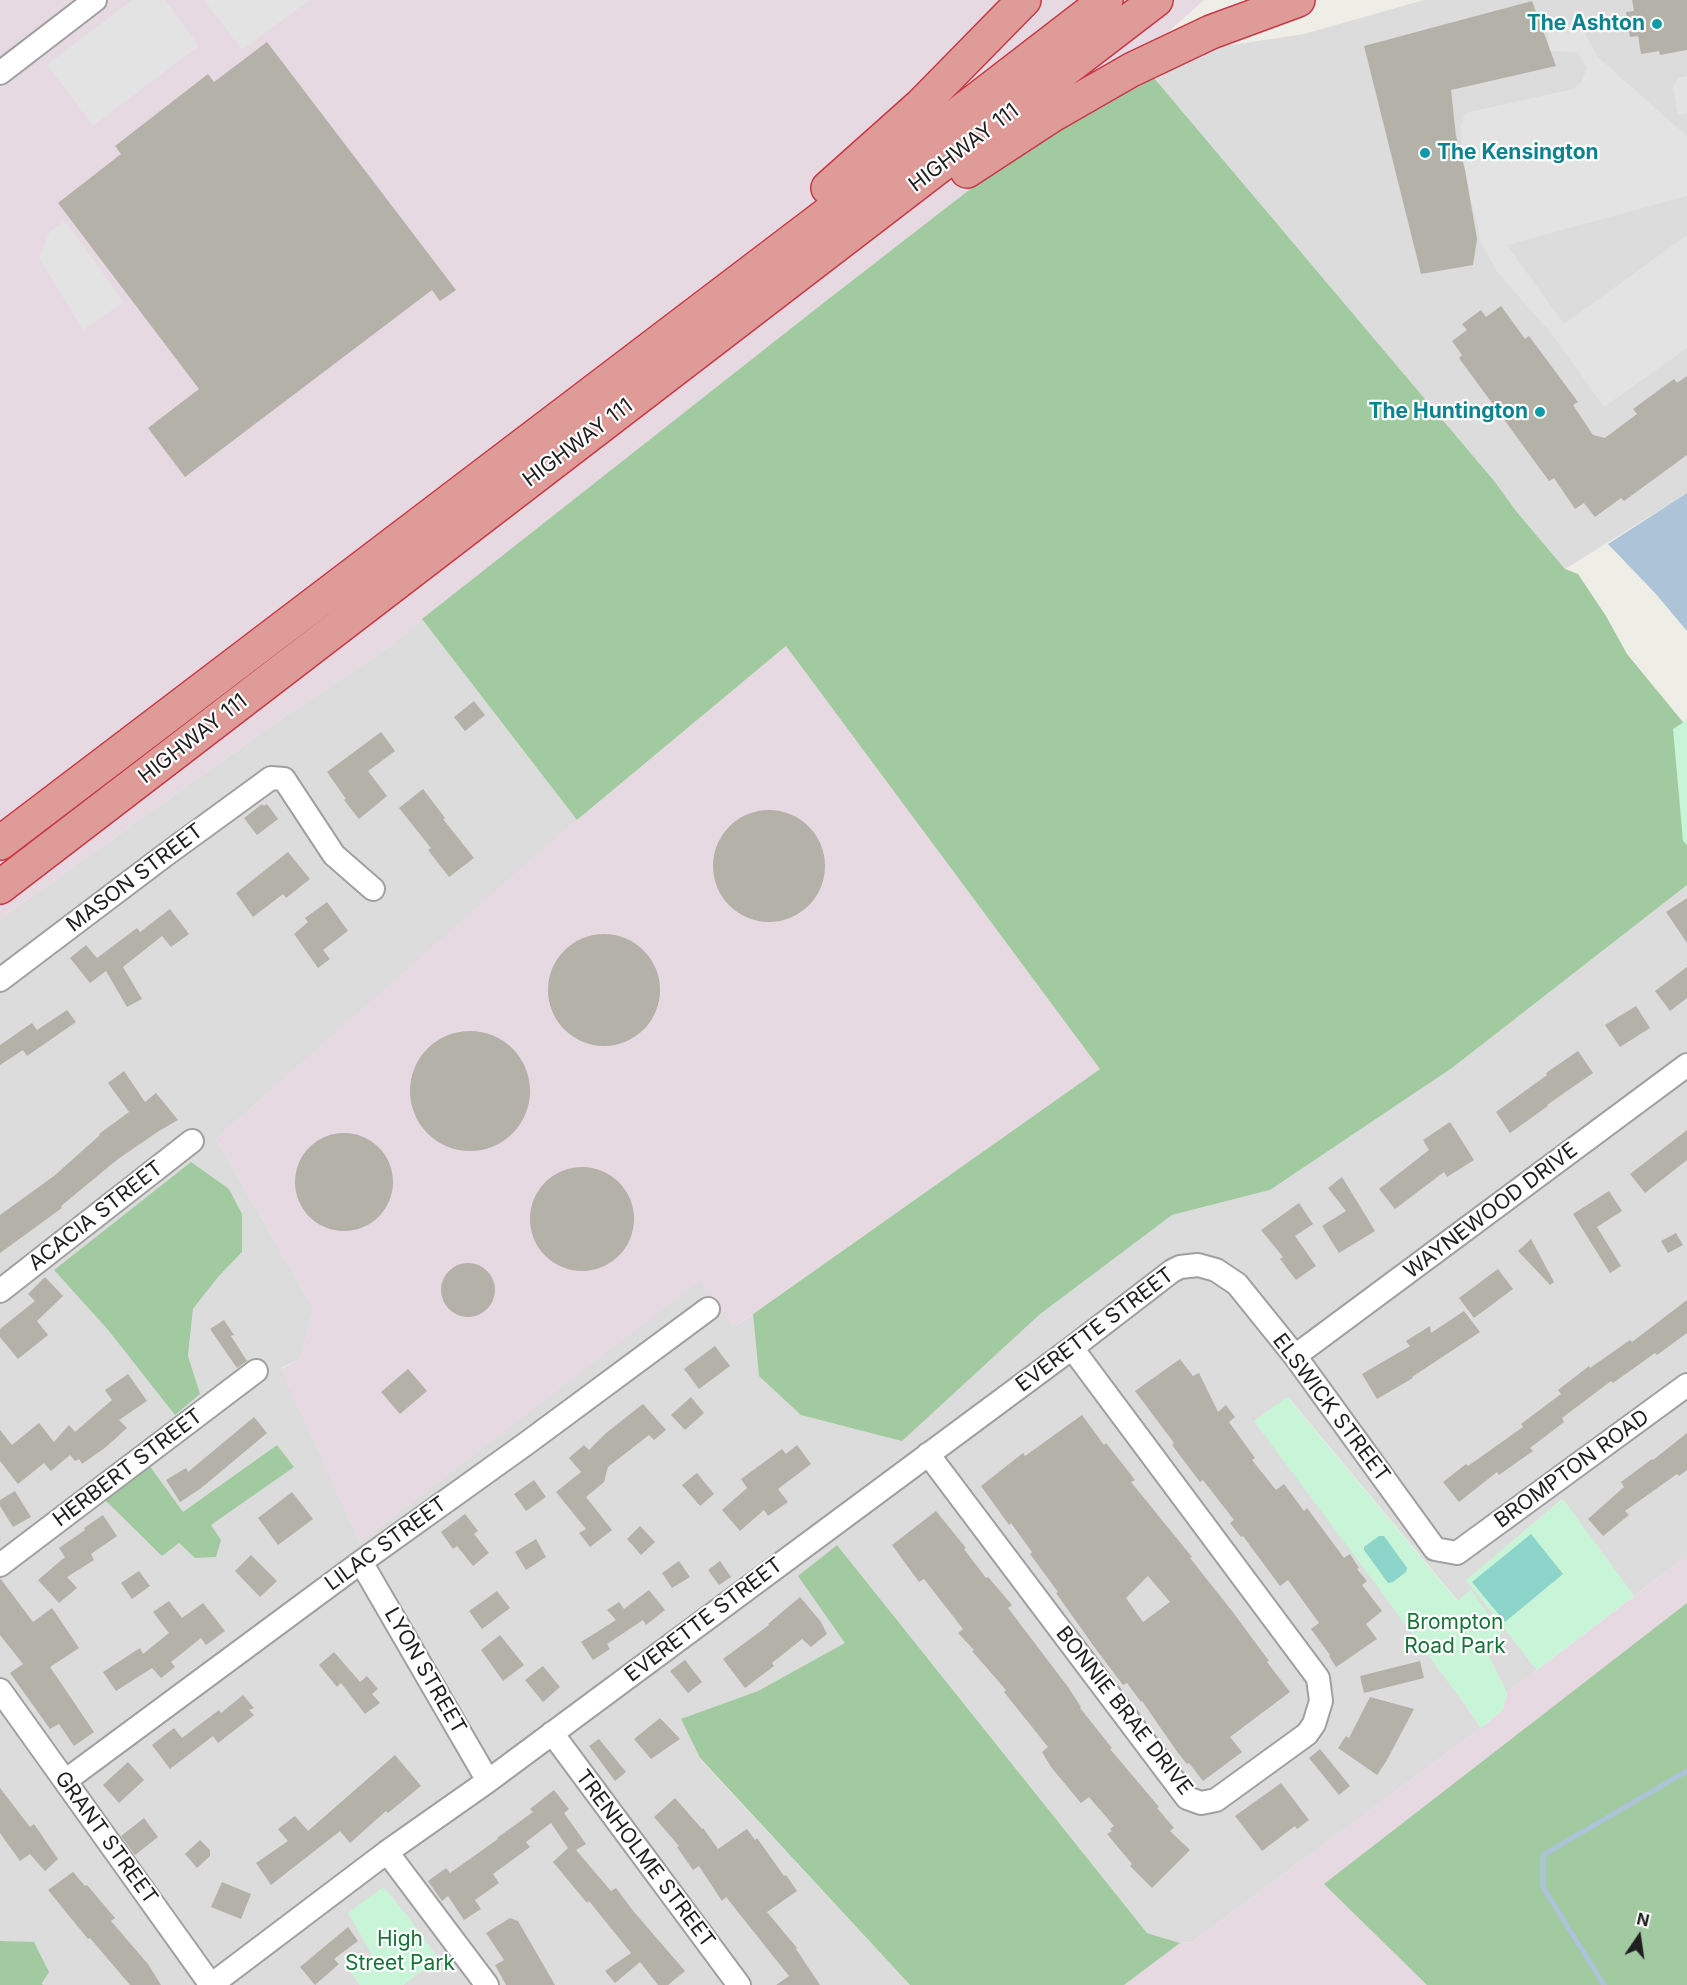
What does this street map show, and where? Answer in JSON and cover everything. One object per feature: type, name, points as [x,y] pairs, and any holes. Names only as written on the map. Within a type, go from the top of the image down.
[{"type":"highway","points":[[614,376],[640,344],[699,302],[888,136],[961,66],[1024,0]]},
{"type":"highway","name":"HIGHWAY 111","points":[[0,843],[1106,0]]},
{"type":"highway","name":"HIGHWAY 111","points":[[0,887],[1156,0]]},
{"type":"highway","points":[[459,535],[529,489],[931,196],[1051,116],[1171,50],[1241,20],[1298,0]]},
{"type":"street","points":[[0,73],[95,0]]},
{"type":"street","name":"MASON STREET","points":[[0,980],[271,778],[284,779],[334,855],[373,889]]},
{"type":"street","name":"WAYNEWOOD DRIVE","points":[[1295,1356],[1687,1065]]},
{"type":"street","name":"ACACIA STREET","points":[[0,1291],[192,1141]]},
{"type":"street","name":"EVERETTE STREET","points":[[211,1985],[387,1852],[489,1781],[1072,1348],[1172,1271],[1188,1265],[1201,1266]]},
{"type":"street","name":"ELSWICK STREET","points":[[1201,1266],[1216,1270],[1237,1284],[1295,1356],[1435,1549],[1457,1553]]},
{"type":"street","name":"LILAC STREET","points":[[64,1781],[708,1309]]},
{"type":"street","name":"BONNIE BRAE DRIVE","points":[[928,1454],[1187,1798],[1201,1803],[1216,1800],[1307,1734],[1314,1724],[1321,1701],[1318,1678],[1072,1348]]},
{"type":"street","name":"HERBERT STREET","points":[[0,1565],[256,1371]]},
{"type":"street","name":"BROMPTON ROAD","points":[[1457,1553],[1687,1385]]},
{"type":"street","name":"LYON STREET","points":[[361,1562],[489,1781]]},
{"type":"street","name":"GRANT STREET","points":[[0,1690],[211,1985]]},
{"type":"street","name":"TRENHOLME STREET","points":[[552,1733],[739,1985]]},
{"type":"street","points":[[387,1852],[487,1985]]},
{"type":"shaded area","points":[[0,0],[1204,0],[1138,59],[822,304],[393,644],[284,717],[0,919]]},
{"type":"shaded area","points":[[132,0],[165,0],[199,46],[93,126],[47,65]]},
{"type":"shaded area","points":[[204,0],[310,0],[242,50]]},
{"type":"shaded area","points":[[1424,0],[1687,0],[1687,493],[1565,569],[1516,511],[1495,482],[1138,59],[1304,34]]},
{"type":"shaded area","points":[[1546,22],[1581,27],[1598,57],[1687,136],[1687,196],[1507,245],[1564,324],[1687,235],[1687,348],[1604,407],[1551,333],[1497,272],[1481,243],[1466,177],[1460,129],[1465,113],[1573,89],[1581,83],[1587,68],[1577,52],[1550,51]]},
{"type":"shaded area","points":[[1687,76],[1687,113],[1678,115],[1673,88],[1678,78]]},
{"type":"shaded area","points":[[65,221],[124,302],[83,330],[39,258],[50,231]]},
{"type":"shaded area","points":[[1687,493],[1687,631],[1655,593],[1608,544]]},
{"type":"shaded area","points":[[422,619],[577,820],[216,1139],[314,1309],[300,1359],[281,1368],[360,1542],[701,1279],[734,1327],[753,1314],[759,1375],[1039,1315],[1172,1215],[1270,1190],[1452,1068],[1687,885],[1687,1556],[1634,1596],[1562,1499],[1467,1580],[1537,1670],[1507,1693],[1485,1649],[1471,1590],[1458,1601],[1288,1397],[1386,1598],[1481,1728],[1192,1942],[1180,1943],[1147,1933],[837,1545],[799,1576],[846,1643],[758,1691],[682,1720],[700,1759],[910,1985],[403,1985],[438,1958],[391,1896],[372,1955],[351,1972],[360,1985],[43,1985],[34,1943],[0,1941],[0,919],[284,717],[393,644]],"holes":[[[242,1214],[242,1252],[218,1277],[193,1309],[188,1356],[109,1331],[54,1270]],[[277,1445],[293,1467],[210,1525],[195,1558],[179,1543],[183,1513]]]},
{"type":"shaded area","points":[[786,646],[1100,1069],[734,1327],[701,1280],[360,1542],[281,1369],[300,1359],[314,1309],[216,1139],[540,851]]},
{"type":"shaded area","points":[[1531,1534],[1563,1574],[1505,1622],[1472,1582]]},
{"type":"shaded area","points":[[1379,1536],[1384,1536],[1407,1568],[1406,1572],[1393,1582],[1388,1583],[1364,1550],[1364,1547]]},
{"type":"shaded area","points":[[1687,1556],[1687,1985],[1124,1985],[1180,1943],[1192,1942],[1481,1728],[1503,1710],[1507,1693]]},
{"type":"green space","points":[[1138,59],[1495,482],[1516,511],[1565,569],[1578,574],[1606,616],[1627,654],[1687,727],[1687,885],[1452,1068],[1270,1190],[1172,1215],[1039,1315],[902,1441],[801,1415],[759,1376],[753,1314],[1100,1069],[786,646],[577,820],[422,619]]},
{"type":"green space","points":[[1687,720],[1687,845],[1683,841],[1673,729]]},
{"type":"green space","points":[[191,1162],[229,1189],[242,1214],[242,1252],[218,1277],[193,1309],[188,1356],[200,1394],[175,1415],[109,1331],[54,1270]]},
{"type":"green space","name":"Brompton Road Park","points":[[1287,1397],[1457,1601],[1471,1590],[1502,1634],[1485,1649],[1507,1693],[1503,1710],[1481,1728],[1254,1421]]},
{"type":"green space","points":[[277,1445],[294,1467],[211,1525],[221,1540],[216,1557],[195,1558],[179,1543],[162,1556],[104,1499],[149,1465],[183,1512]]},
{"type":"green space","name":"Brompton Road Park","points":[[1563,1499],[1634,1596],[1537,1670],[1466,1580]]},
{"type":"green space","points":[[837,1545],[1147,1933],[1180,1943],[1124,1985],[910,1985],[700,1758],[681,1719],[758,1691],[845,1643],[798,1576]]},
{"type":"green space","points":[[1687,1603],[1687,1985],[1427,1985],[1324,1884]]},
{"type":"green space","name":"High Street Park","points":[[383,1887],[438,1958],[403,1985],[360,1985],[351,1972],[372,1955],[348,1913]]},
{"type":"green space","points":[[0,1941],[34,1942],[49,1972],[43,1985],[0,1985]]},
{"type":"building","name":"The Ashton","points":[[1632,0],[1687,0],[1687,50],[1660,55],[1659,51],[1641,54],[1638,36],[1630,37],[1626,12],[1634,11]]},
{"type":"building","name":"The Kensington","points":[[1532,1],[1556,66],[1451,90],[1456,136],[1465,170],[1477,239],[1473,265],[1421,274],[1364,46]]},
{"type":"building","points":[[267,42],[456,290],[440,301],[432,290],[185,477],[148,428],[199,389],[58,203],[121,154],[115,146],[208,74],[214,82]]},
{"type":"building","name":"The Huntington","points":[[1501,306],[1525,339],[1529,336],[1578,402],[1573,405],[1593,435],[1605,438],[1637,414],[1633,409],[1674,379],[1677,383],[1687,376],[1687,455],[1624,501],[1621,498],[1595,517],[1584,503],[1575,509],[1554,478],[1549,481],[1459,358],[1462,355],[1452,341],[1467,330],[1462,324],[1481,310],[1486,317]]},
{"type":"building","points":[[474,701],[485,715],[465,731],[454,717]]},
{"type":"building","points":[[381,732],[395,751],[368,771],[387,796],[359,819],[327,772]]},
{"type":"building","points":[[423,789],[474,858],[449,877],[428,850],[431,848],[399,808]]},
{"type":"building","points":[[262,804],[264,806],[267,804],[278,819],[257,835],[244,818]]},
{"type":"building","points":[[769,810],[790,814],[808,827],[821,845],[825,866],[821,887],[808,905],[790,918],[769,922],[748,918],[730,905],[717,887],[713,866],[717,845],[730,827],[748,814]]},
{"type":"building","points":[[288,852],[310,879],[286,898],[283,894],[253,917],[236,893]]},
{"type":"building","points":[[1687,898],[1687,943],[1666,912]]},
{"type":"building","points":[[327,902],[348,931],[323,950],[330,959],[318,968],[294,934],[308,922],[305,918]]},
{"type":"building","points":[[170,909],[189,934],[171,947],[162,936],[123,967],[142,999],[127,1007],[106,971],[90,983],[70,958],[86,945],[97,958],[137,928],[140,932]]},
{"type":"building","points":[[604,934],[625,939],[643,951],[655,969],[660,990],[655,1011],[643,1029],[625,1041],[604,1046],[583,1041],[565,1029],[553,1011],[548,990],[553,969],[565,951],[583,939]]},
{"type":"building","points":[[1687,967],[1687,998],[1670,1011],[1655,991]]},
{"type":"building","points":[[1636,1006],[1650,1028],[1620,1047],[1605,1025]]},
{"type":"building","points":[[67,1010],[76,1022],[27,1056],[23,1050],[0,1065],[0,1045],[32,1023],[37,1030]]},
{"type":"building","points":[[470,1031],[493,1036],[512,1049],[525,1068],[530,1091],[525,1114],[512,1133],[493,1146],[470,1151],[447,1146],[428,1133],[415,1114],[410,1091],[415,1068],[428,1049],[447,1036]]},
{"type":"building","points":[[1578,1051],[1593,1073],[1510,1133],[1496,1112]]},
{"type":"building","points":[[124,1071],[145,1102],[156,1093],[178,1120],[118,1159],[61,1206],[62,1208],[0,1253],[0,1215],[54,1176],[99,1134],[129,1112],[108,1083]]},
{"type":"building","points":[[1450,1122],[1474,1160],[1447,1177],[1444,1172],[1395,1209],[1379,1189],[1429,1150],[1423,1140]]},
{"type":"building","points":[[1687,1130],[1687,1160],[1645,1193],[1630,1174]]},
{"type":"building","points":[[344,1133],[363,1136],[379,1147],[390,1163],[393,1182],[390,1201],[379,1217],[363,1228],[344,1231],[325,1228],[309,1217],[298,1201],[295,1182],[298,1163],[309,1147],[325,1136]]},
{"type":"building","points":[[582,1167],[602,1171],[611,1176],[625,1190],[630,1199],[634,1219],[630,1239],[625,1248],[611,1262],[602,1267],[582,1271],[562,1267],[553,1262],[539,1248],[534,1239],[530,1219],[534,1199],[539,1190],[553,1176],[562,1171]]},
{"type":"building","points":[[1342,1177],[1375,1231],[1339,1253],[1322,1226],[1346,1211],[1328,1188]]},
{"type":"building","points":[[1609,1191],[1622,1211],[1597,1227],[1621,1266],[1610,1273],[1573,1214]]},
{"type":"building","points":[[1299,1203],[1313,1224],[1295,1236],[1316,1266],[1296,1280],[1280,1259],[1283,1257],[1261,1230]]},
{"type":"building","points":[[1676,1233],[1683,1245],[1668,1253],[1661,1241]]},
{"type":"building","points":[[1531,1239],[1554,1282],[1550,1285],[1518,1251]]},
{"type":"building","points":[[468,1263],[478,1265],[487,1271],[493,1280],[495,1290],[493,1300],[487,1309],[478,1315],[468,1317],[458,1315],[449,1309],[443,1300],[441,1290],[443,1280],[449,1271],[458,1265]]},
{"type":"building","points":[[1498,1269],[1513,1289],[1474,1318],[1459,1298]]},
{"type":"building","points":[[45,1277],[63,1296],[37,1321],[48,1335],[18,1359],[0,1337],[0,1329],[35,1301],[28,1294]]},
{"type":"building","points":[[1687,1300],[1687,1333],[1613,1383],[1611,1381],[1562,1418],[1564,1422],[1530,1448],[1533,1451],[1499,1475],[1497,1472],[1459,1502],[1443,1482],[1466,1464],[1468,1466],[1523,1427],[1521,1424],[1561,1394],[1558,1390],[1589,1366],[1590,1368],[1630,1340],[1632,1342]]},
{"type":"building","points":[[1464,1311],[1480,1332],[1413,1378],[1377,1399],[1362,1374],[1410,1346],[1406,1341],[1430,1326],[1431,1333]]},
{"type":"building","points":[[224,1320],[247,1361],[237,1368],[210,1329]]},
{"type":"building","points":[[715,1346],[730,1366],[699,1389],[684,1369]]},
{"type":"building","points":[[1180,1359],[1193,1376],[1199,1373],[1218,1412],[1226,1405],[1235,1417],[1229,1422],[1255,1458],[1252,1460],[1276,1490],[1284,1484],[1304,1511],[1307,1508],[1344,1558],[1350,1554],[1359,1568],[1357,1569],[1367,1581],[1362,1585],[1382,1611],[1366,1624],[1377,1639],[1336,1667],[1311,1629],[1319,1623],[1288,1580],[1280,1586],[1243,1536],[1241,1537],[1230,1523],[1234,1520],[1203,1480],[1200,1482],[1172,1445],[1174,1443],[1135,1391]]},
{"type":"building","points":[[408,1369],[427,1391],[400,1414],[381,1392]]},
{"type":"building","points":[[128,1374],[147,1401],[119,1420],[127,1428],[82,1464],[79,1459],[75,1461],[70,1455],[51,1471],[44,1463],[18,1484],[0,1461],[0,1430],[12,1445],[39,1423],[54,1442],[69,1425],[75,1432],[112,1400],[105,1390]]},
{"type":"building","points":[[691,1397],[704,1413],[685,1430],[671,1415]]},
{"type":"building","points":[[643,1404],[666,1430],[654,1440],[649,1435],[608,1467],[604,1482],[586,1497],[612,1530],[590,1547],[579,1533],[586,1529],[556,1492],[581,1472],[569,1458],[584,1445],[589,1450],[606,1433]]},
{"type":"building","points":[[1082,1415],[1104,1445],[1106,1443],[1135,1480],[1131,1482],[1192,1557],[1190,1558],[1232,1611],[1290,1692],[1230,1737],[1242,1752],[1203,1781],[1178,1753],[1142,1701],[1127,1683],[1123,1685],[1095,1648],[1030,1554],[1032,1552],[981,1486],[1023,1453],[1025,1456]],"holes":[[[1148,1576],[1170,1602],[1143,1622],[1126,1598]]]},
{"type":"building","points":[[254,1417],[267,1433],[200,1489],[180,1502],[166,1480],[186,1468],[188,1472]]},
{"type":"building","points":[[1687,1433],[1687,1470],[1679,1476],[1677,1474],[1625,1511],[1629,1515],[1603,1536],[1588,1519],[1624,1487],[1621,1482]]},
{"type":"building","points":[[797,1445],[811,1464],[778,1489],[788,1502],[768,1516],[764,1510],[740,1531],[722,1510],[747,1488],[741,1479],[782,1449],[786,1454]]},
{"type":"building","points":[[697,1473],[714,1494],[700,1506],[682,1485]]},
{"type":"building","points":[[534,1480],[546,1497],[526,1511],[514,1494]]},
{"type":"building","points":[[15,1491],[31,1517],[13,1527],[0,1506],[0,1500]]},
{"type":"building","points":[[292,1492],[313,1519],[278,1545],[258,1518]]},
{"type":"building","points":[[936,1511],[966,1548],[964,1549],[986,1578],[988,1577],[1012,1605],[1008,1608],[1068,1687],[1080,1708],[1174,1828],[1170,1831],[1190,1850],[1152,1888],[1130,1866],[1132,1864],[1107,1834],[1114,1826],[1089,1797],[1081,1803],[1051,1767],[1042,1752],[1048,1747],[1004,1692],[1006,1690],[958,1633],[963,1629],[924,1579],[919,1582],[892,1545]]},
{"type":"building","points":[[465,1514],[478,1531],[474,1534],[489,1553],[473,1566],[457,1546],[453,1549],[441,1532]]},
{"type":"building","points":[[103,1515],[117,1536],[91,1554],[94,1560],[67,1577],[77,1588],[59,1603],[38,1580],[65,1557],[59,1548]]},
{"type":"building","points":[[640,1526],[655,1542],[641,1555],[627,1539]]},
{"type":"building","points":[[536,1539],[546,1557],[526,1570],[515,1552]]},
{"type":"building","points":[[251,1555],[277,1581],[260,1597],[235,1571]]},
{"type":"building","points":[[679,1561],[690,1577],[672,1588],[662,1573]]},
{"type":"building","points":[[720,1561],[731,1577],[719,1585],[708,1570]]},
{"type":"building","points":[[139,1571],[150,1586],[132,1599],[121,1583]]},
{"type":"building","points":[[0,1578],[33,1622],[52,1608],[79,1648],[50,1667],[94,1732],[74,1746],[59,1724],[50,1729],[10,1673],[23,1664],[0,1635]]},
{"type":"building","points":[[649,1590],[665,1610],[646,1625],[643,1620],[607,1644],[610,1649],[593,1660],[581,1642],[616,1620],[607,1610],[619,1602],[624,1609]]},
{"type":"building","points":[[497,1591],[510,1608],[482,1629],[469,1611]]},
{"type":"building","points":[[800,1597],[821,1622],[827,1634],[811,1647],[802,1639],[772,1663],[774,1666],[745,1688],[723,1659],[769,1625]]},
{"type":"building","points":[[169,1601],[182,1618],[203,1603],[225,1631],[206,1645],[201,1638],[171,1662],[175,1667],[161,1678],[152,1668],[116,1691],[103,1672],[140,1648],[143,1654],[169,1633],[153,1612]]},
{"type":"building","points":[[500,1635],[524,1665],[503,1681],[481,1650]]},
{"type":"building","points":[[334,1652],[360,1682],[367,1676],[378,1689],[372,1694],[380,1703],[365,1714],[341,1683],[337,1687],[319,1665]]},
{"type":"building","points":[[685,1660],[702,1682],[688,1693],[670,1671]]},
{"type":"building","points":[[1420,1661],[1424,1678],[1364,1693],[1360,1676]]},
{"type":"building","points":[[543,1666],[560,1687],[543,1702],[525,1680]]},
{"type":"building","points":[[243,1695],[254,1708],[249,1710],[254,1715],[218,1743],[213,1736],[170,1769],[152,1745],[174,1728],[182,1738],[219,1710],[221,1713]]},
{"type":"building","points":[[1370,1697],[1414,1709],[1377,1775],[1338,1748],[1346,1736],[1349,1738]]},
{"type":"building","points":[[660,1718],[680,1739],[651,1759],[634,1739]]},
{"type":"building","points":[[599,1739],[626,1772],[615,1781],[589,1746]]},
{"type":"building","points":[[1320,1749],[1350,1786],[1339,1795],[1309,1758]]},
{"type":"building","points":[[395,1755],[421,1786],[388,1813],[386,1811],[350,1843],[340,1831],[271,1885],[256,1863],[288,1841],[278,1829],[295,1816],[308,1831]]},
{"type":"building","points":[[128,1762],[144,1780],[119,1803],[103,1785]]},
{"type":"building","points":[[1281,1783],[1309,1820],[1297,1829],[1295,1826],[1262,1851],[1235,1816]]},
{"type":"building","points":[[0,1788],[30,1827],[34,1824],[58,1859],[45,1871],[30,1854],[20,1861],[0,1833]]},
{"type":"building","points":[[554,1790],[569,1809],[564,1813],[586,1844],[576,1850],[611,1891],[616,1888],[685,1971],[668,1985],[658,1985],[640,1962],[615,1983],[605,1971],[631,1953],[589,1901],[587,1903],[553,1862],[568,1848],[551,1823],[526,1842],[530,1847],[493,1874],[499,1883],[475,1900],[481,1909],[464,1920],[448,1896],[442,1901],[428,1881],[446,1868],[450,1873],[498,1839],[533,1812],[530,1809]]},
{"type":"building","points":[[675,1798],[703,1828],[718,1849],[747,1829],[755,1840],[757,1838],[784,1876],[786,1875],[797,1891],[767,1912],[797,1948],[820,1985],[776,1985],[789,1976],[726,1897],[722,1901],[699,1866],[693,1870],[677,1847],[679,1846],[654,1817]]},
{"type":"building","points":[[144,1818],[158,1837],[135,1855],[121,1836]]},
{"type":"building","points":[[200,1840],[210,1850],[210,1856],[197,1868],[185,1854]]},
{"type":"building","points":[[73,1872],[115,1918],[111,1921],[148,1964],[161,1985],[130,1985],[48,1890]]},
{"type":"building","points":[[222,1882],[251,1894],[241,1919],[211,1907]]},
{"type":"building","points":[[510,1918],[518,1921],[555,1985],[506,1985],[495,1965],[504,1960],[486,1933]]},
{"type":"building","points":[[348,1927],[358,1941],[334,1959],[339,1964],[315,1985],[300,1967]]},
{"type":"waterway","points":[[1604,1985],[1543,1887],[1543,1855],[1687,1771]]},
{"type":"place","name":"The Ashton","points":[[1657,24]]},
{"type":"place","name":"The Kensington","points":[[1425,153]]},
{"type":"place","name":"The Huntington","points":[[1540,412]]}]
